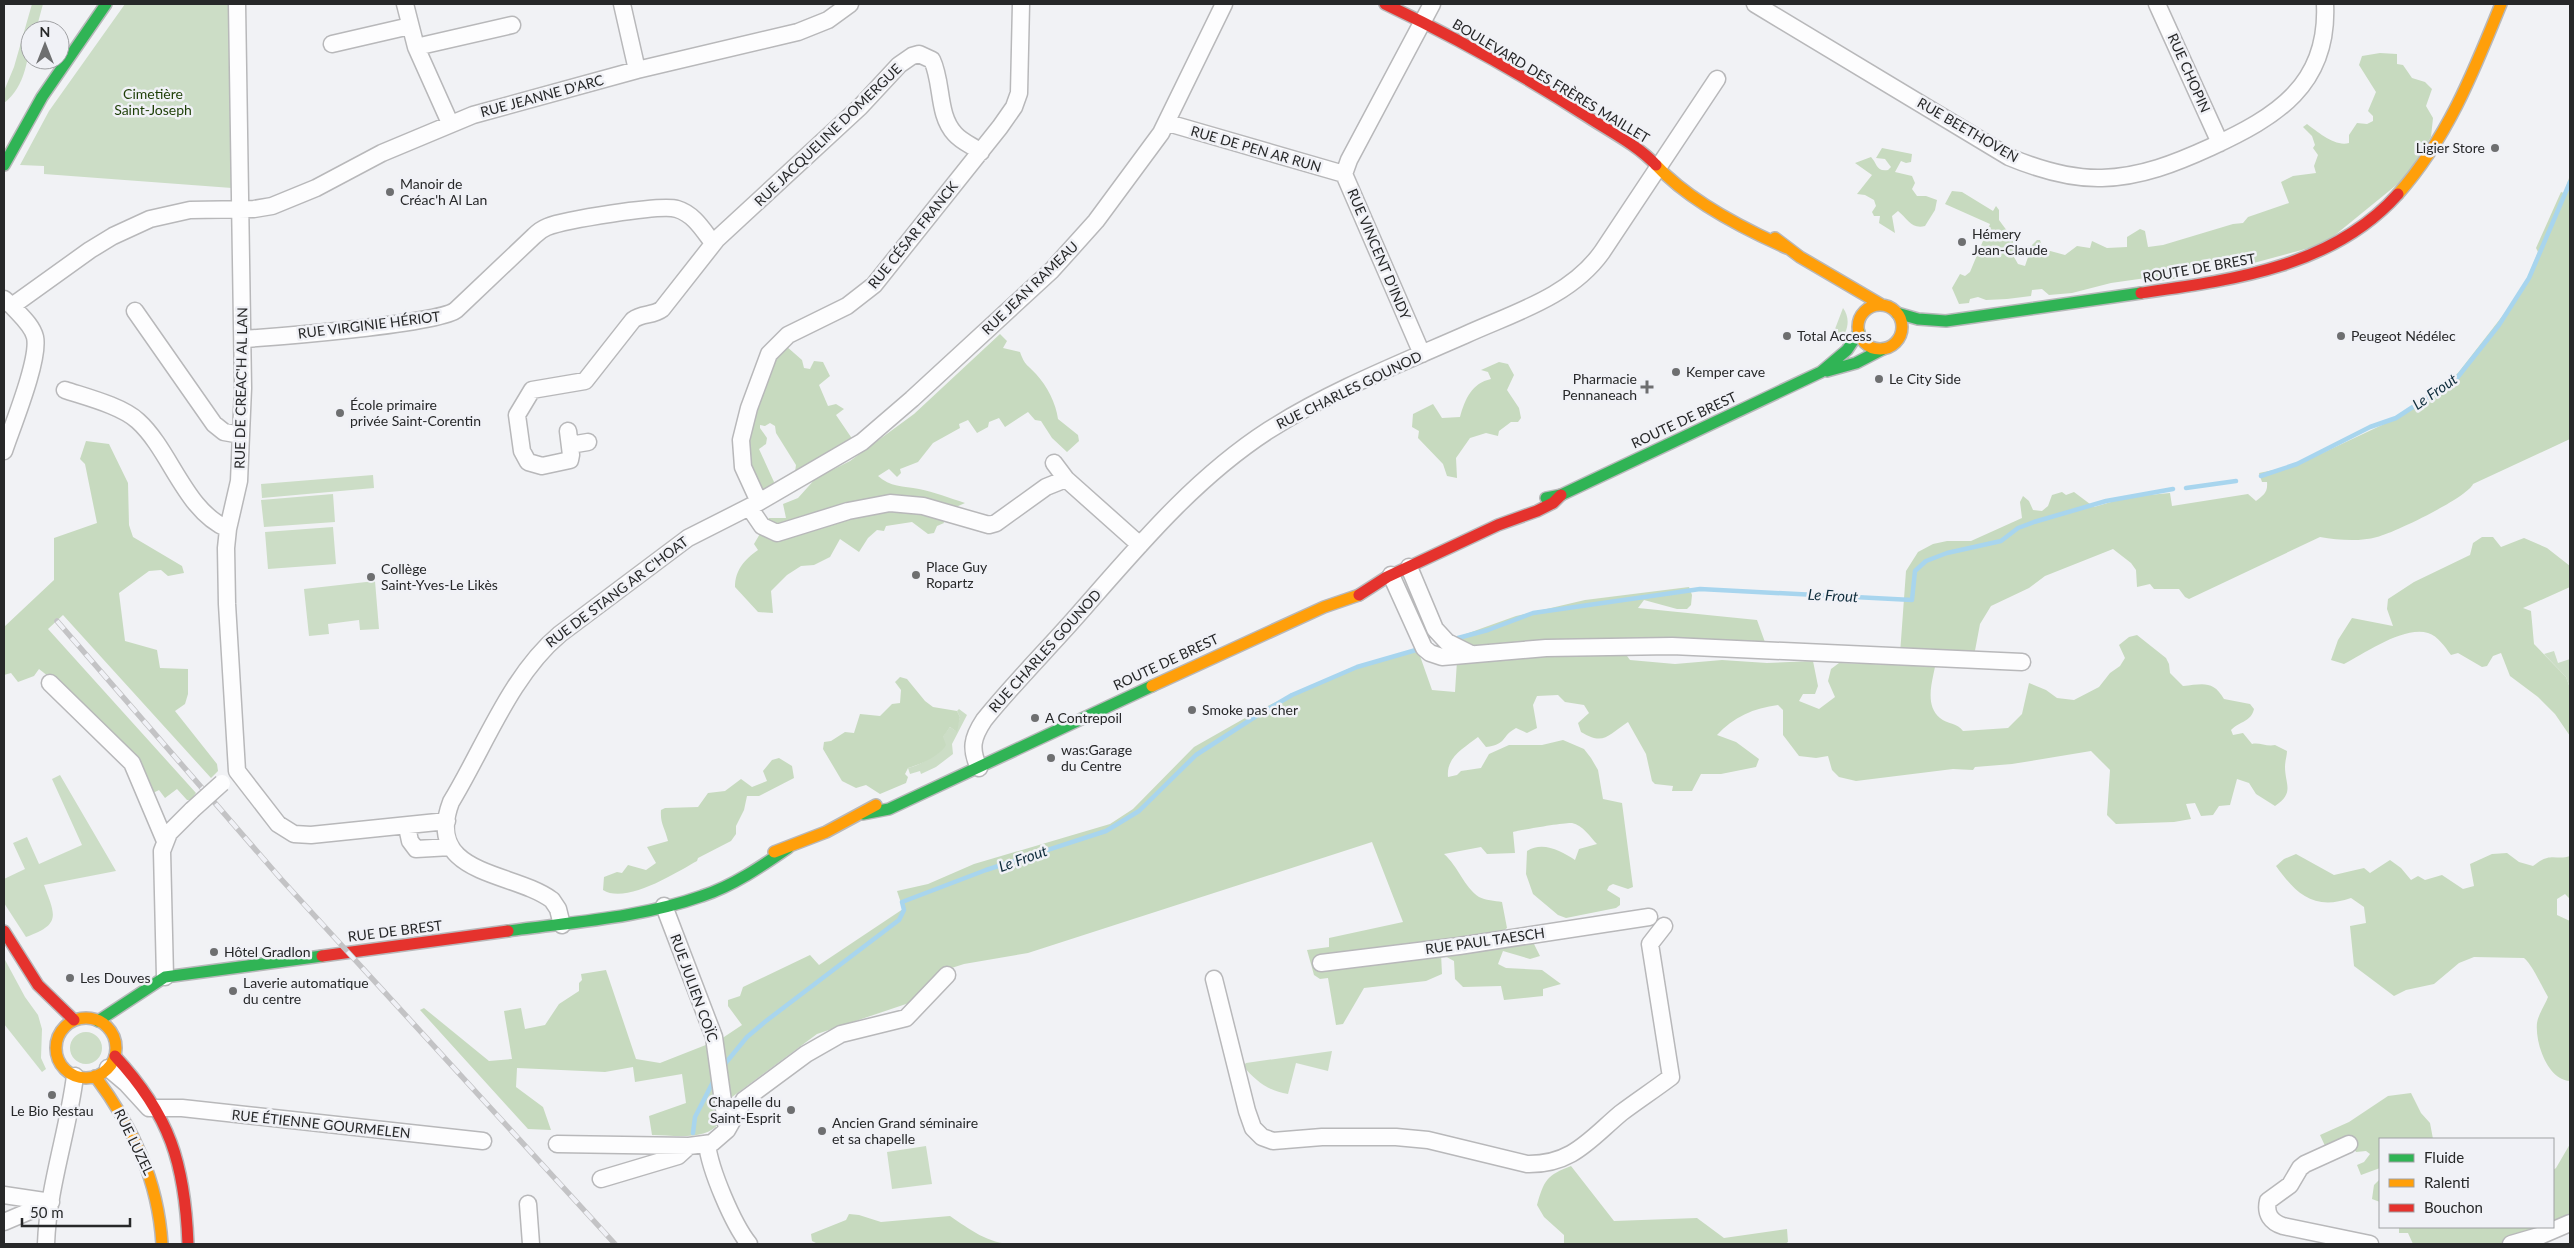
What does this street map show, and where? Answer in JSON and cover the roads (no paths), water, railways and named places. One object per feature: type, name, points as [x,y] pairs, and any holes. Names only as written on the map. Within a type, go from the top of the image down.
[{"type":"main road","points":[[4,165],[46,91],[106,4]]},
{"type":"main road","name":"BOULEVARD DES FRÈRES MAILLET","points":[[1385,4],[1422,21],[1591,119],[1655,162],[1748,230],[1787,248]]},
{"type":"main road","name":"ROUTE DE BREST","points":[[1897,313],[1918,319],[1946,321],[2243,278],[2291,262],[2350,235],[2390,203],[2435,147],[2460,103],[2501,4]]},
{"type":"main road","name":"BOULEVARD DES FRÈRES MAILLET","points":[[1655,162],[1691,179]]},
{"type":"main road","name":"BOULEVARD DES FRÈRES MAILLET","points":[[1726,204],[1833,278],[1855,287],[1882,305]]},
{"type":"main road","name":"BOULEVARD DES FRÈRES MAILLET","points":[[1833,278],[1853,304],[1860,319]]},
{"type":"main road","points":[[1882,305],[1897,313],[1902,324],[1897,341],[1883,349],[1870,347],[1861,338],[1859,332],[1860,319],[1868,308],[1882,305]]},
{"type":"main road","name":"ROUTE DE BREST","points":[[1897,341],[1946,321]]},
{"type":"main road","name":"ROUTE DE BREST","points":[[1821,372],[1847,350],[1857,338],[1859,332]]},
{"type":"main road","name":"ROUTE DE BREST","points":[[743,864],[788,848],[863,814],[884,800],[976,764],[997,750],[1020,746],[1324,607],[1364,593],[1389,576],[1498,525],[1537,511],[1553,503],[1560,495],[1821,372],[1851,366],[1870,358],[1883,349]]},
{"type":"main road","name":"ROUTE DE BREST","points":[[664,906],[702,896],[758,869],[788,848]]},
{"type":"main road","points":[[664,906],[678,894],[700,884]]},
{"type":"main road","name":"RUE DE BREST","points":[[98,1020],[137,997],[156,980],[166,977],[627,916],[664,906]]},
{"type":"main road","points":[[4,931],[41,988],[74,1020]]},
{"type":"main road","points":[[41,988],[48,1011]]},
{"type":"main road","name":"RUE DE BREST","points":[[127,1017],[137,997]]},
{"type":"main road","points":[[57,1038],[61,1031],[74,1020],[86,1018],[98,1020],[109,1029],[115,1042]]},
{"type":"main road","points":[[52,1023],[57,1038],[56,1053],[58,1061],[68,1072],[75,1076],[106,1067],[121,1029]]},
{"type":"main road","name":"RUE LUZEL","points":[[106,1067],[116,1105],[150,1172],[160,1208],[162,1244]]},
{"type":"main road","points":[[158,1108],[172,1140],[183,1175],[187,1198],[188,1244]]},
{"type":"street","name":"RUE DE CREAC'H AL LAN","points":[[237,4],[243,339],[239,481],[228,529],[227,604],[237,771]]},
{"type":"street","points":[[405,4],[416,47],[450,123]]},
{"type":"street","points":[[622,4],[637,70]]},
{"type":"street","name":"RUE JEANNE D'ARC","points":[[8,303],[90,250],[136,224],[182,211],[266,208],[282,203],[450,123],[506,105],[637,70],[809,29],[828,20],[850,4]]},
{"type":"street","name":"RUE CÉSAR FRANCK","points":[[1021,4],[1018,99],[981,152],[874,285],[847,306],[788,335],[769,354],[749,408],[741,440],[744,468],[762,526],[777,533],[855,509],[890,502],[923,506],[981,525],[993,524],[1046,487],[1066,479]]},
{"type":"street","name":"RUE JEAN RAMEAU","points":[[754,505],[849,450],[879,429],[1052,270],[1085,233],[1168,123],[1224,4]]},
{"type":"street","name":"RUE VINCENT D'INDY","points":[[1422,354],[1344,174],[1349,160],[1432,4]]},
{"type":"street","name":"RUE BEETHOVEN","points":[[1755,4],[1998,150],[2046,170],[2089,178],[2137,175],[2180,161],[2220,143],[2271,116],[2301,86],[2313,67],[2322,43],[2325,4]]},
{"type":"street","name":"RUE CHOPIN","points":[[2157,4],[2220,143]]},
{"type":"street","points":[[416,47],[512,25]]},
{"type":"street","points":[[332,44],[410,26]]},
{"type":"street","name":"RUE JACQUELINE DOMERGUE","points":[[713,243],[860,107],[899,64],[912,56],[924,55],[932,60],[944,109],[951,128],[959,138],[981,152]]},
{"type":"street","name":"RUE CHARLES GOUNOD","points":[[976,764],[972,748],[973,740],[984,720],[1140,545],[1195,488],[1265,433],[1307,408],[1547,298],[1580,278],[1602,252],[1655,162],[1717,79]]},
{"type":"street","name":"RUE DE PEN AR RUN","points":[[1168,123],[1344,174]]},
{"type":"street","name":"RUE VIRGINIE HÉRIOT","points":[[243,339],[390,324],[447,316],[456,310],[534,236],[549,226],[640,209],[669,208],[691,216],[713,243]]},
{"type":"street","points":[[588,442],[569,438],[571,455],[567,461],[537,465],[526,459],[522,451],[517,415],[529,394],[536,389],[576,384],[585,380],[633,320],[639,316],[655,313],[662,309],[713,243]]},
{"type":"street","points":[[4,452],[36,344],[31,329],[8,303]]},
{"type":"street","points":[[135,311],[214,424],[224,432],[241,435]]},
{"type":"street","points":[[64,390],[93,399],[138,421],[205,516],[228,529]]},
{"type":"street","points":[[1054,463],[1066,479],[1140,545]]},
{"type":"street","name":"RUE DE STANG AR C'HOAT","points":[[451,847],[447,821],[451,802],[511,692],[543,647],[681,542],[754,505]]},
{"type":"street","points":[[1409,567],[1436,629],[1450,644],[1469,653]]},
{"type":"street","points":[[1389,576],[1421,644],[1428,652],[1442,657],[1469,653],[1581,647],[1672,646],[2022,662]]},
{"type":"street","points":[[50,683],[132,763],[164,841],[162,857],[166,977]]},
{"type":"street","points":[[164,841],[192,810],[222,782],[237,771],[273,819],[294,834],[408,834],[447,821]]},
{"type":"street","points":[[408,834],[414,848],[421,850],[451,847],[456,855],[473,866],[547,896],[556,906],[562,925]]},
{"type":"street","name":"RUE JULIEN COÏC","points":[[664,906],[714,1037],[720,1070],[717,1138],[713,1170],[737,1225],[749,1244]]},
{"type":"street","name":"RUE PAUL TAESCH","points":[[1321,963],[1459,946],[1649,917]]},
{"type":"street","points":[[1214,979],[1247,1111],[1253,1128],[1262,1137],[1273,1141],[1362,1136],[1428,1140],[1527,1164],[1542,1164],[1568,1157],[1671,1077],[1650,944],[1664,926]]},
{"type":"street","points":[[557,1144],[689,1146],[717,1138],[744,1100],[806,1054],[842,1034],[906,1018],[947,974]]},
{"type":"street","name":"RUE LUZEL","points":[[106,1067],[127,1084],[147,1107],[158,1108]]},
{"type":"street","points":[[46,1244],[51,1202],[68,1121],[75,1076]]},
{"type":"street","name":"RUE ÉTIENNE GOURMELEN","points":[[158,1108],[182,1108],[483,1141]]},
{"type":"street","points":[[717,1138],[734,1146]]},
{"type":"street","points":[[2348,1144],[2300,1168],[2290,1185],[2271,1197],[2267,1211],[2275,1223],[2283,1226],[2370,1244]]},
{"type":"street","points":[[602,1179],[678,1156],[689,1146]]},
{"type":"street","points":[[4,1195],[51,1202]]},
{"type":"street","points":[[4,1222],[51,1202]]},
{"type":"street","points":[[528,1204],[531,1244]]},
{"type":"street","points":[[2511,1244],[2542,1236],[2570,1223]]},
{"type":"waterway","name":"Le Frout","points":[[2261,476],[2297,464],[2370,427],[2396,418],[2457,378],[2499,325],[2529,278],[2570,182]]},
{"type":"waterway","name":"Le Frout","points":[[2186,488],[2236,481]]},
{"type":"waterway","name":"Le Frout","points":[[1458,638],[1488,630],[1533,613],[1700,589],[1912,600],[1915,571],[1926,561],[1947,553],[2001,541],[2018,528],[2106,501],[2173,489]]},
{"type":"waterway","name":"Le Frout","points":[[724,1065],[747,1037],[766,1021],[899,920],[904,910],[902,902],[986,870],[1106,831],[1139,811],[1196,755],[1261,713],[1292,695],[1357,667],[1416,650]]},
{"type":"waterway","name":"Le Frout","points":[[693,1133],[695,1117],[714,1080]]},
{"type":"railway","points":[[57,621],[281,879],[615,1244]]},
{"type":"place","name":"Ligier Store","points":[[2495,148]]},
{"type":"place","name":"Manoir de Créac'h Al Lan","points":[[390,192]]},
{"type":"place","name":"Hémery Jean-Claude","points":[[1962,242]]},
{"type":"place","name":"Total Access","points":[[1787,336]]},
{"type":"place","name":"Peugeot Nédélec","points":[[2341,336]]},
{"type":"place","name":"Kemper cave","points":[[1676,372]]},
{"type":"place","name":"Le City Side","points":[[1879,379]]},
{"type":"place","name":"Pharmacie Pennaneach","points":[[1647,387]]},
{"type":"place","name":"École primaire privée Saint-Corentin","points":[[340,413]]},
{"type":"place","name":"Place Guy Ropartz","points":[[916,575]]},
{"type":"place","name":"Collège Saint-Yves-Le Likès","points":[[371,577]]},
{"type":"place","name":"Smoke pas cher","points":[[1192,710]]},
{"type":"place","name":"A Contrepoil","points":[[1035,718]]},
{"type":"place","name":"was:Garage du Centre","points":[[1051,758]]},
{"type":"place","name":"Hôtel Gradlon","points":[[214,952]]},
{"type":"place","name":"Les Douves","points":[[70,978]]},
{"type":"place","name":"Laverie automatique du centre","points":[[233,991]]},
{"type":"place","name":"Le Bio Restau","points":[[52,1095]]},
{"type":"place","name":"Chapelle du Saint-Esprit","points":[[791,1110]]},
{"type":"place","name":"Ancien Grand séminaire et sa chapelle","points":[[822,1131]]},
{"type":"park label","name":"Cimetière Saint-Joseph","points":[[153,102]]}]
